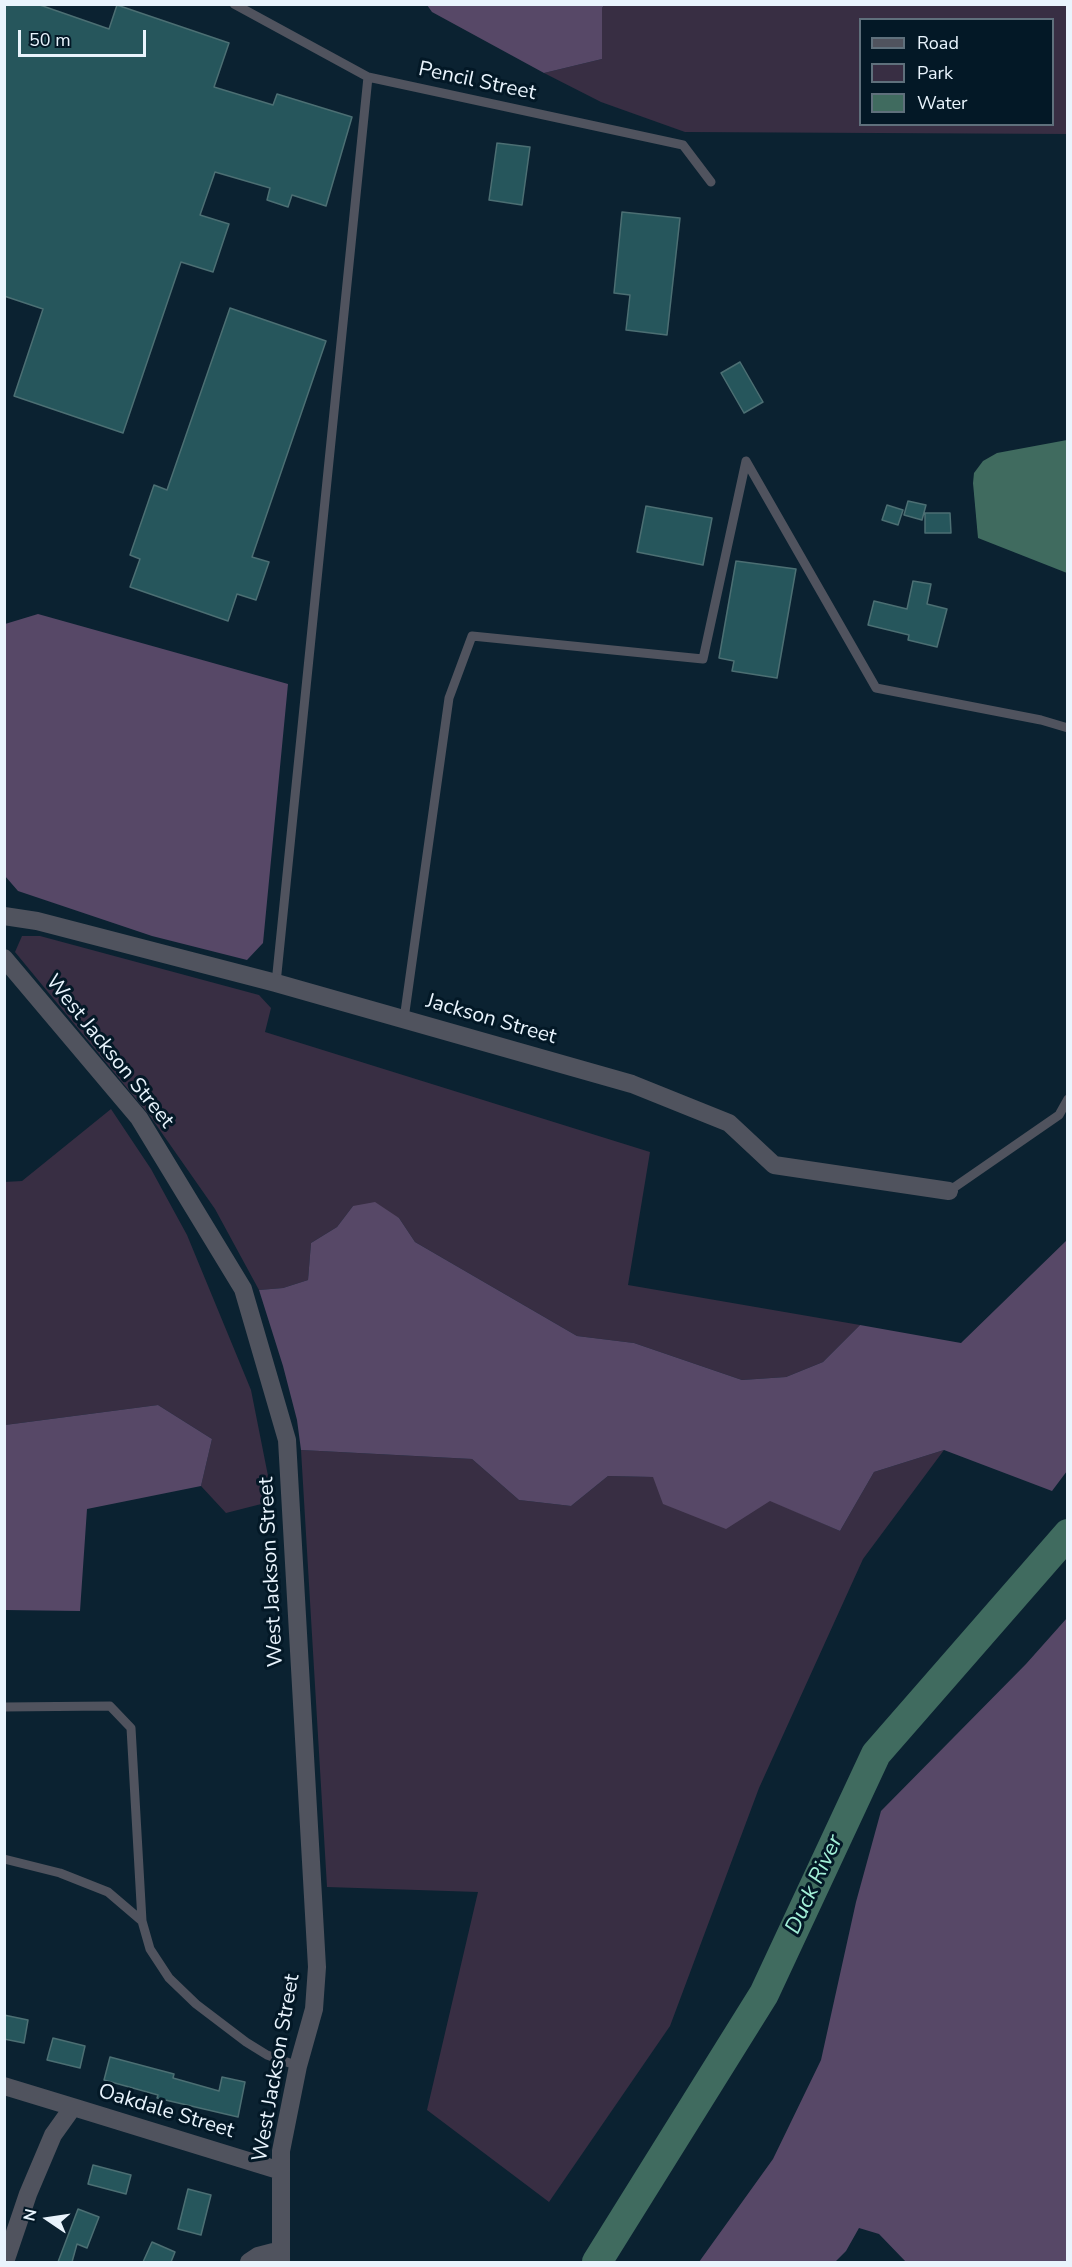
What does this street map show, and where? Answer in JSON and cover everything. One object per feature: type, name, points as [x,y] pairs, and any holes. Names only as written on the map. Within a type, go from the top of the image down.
[{"type":"street","name":"Jackson Street","points":[[4,916],[37,921],[276,983],[632,1084],[729,1123],[774,1165],[949,1191]]},
{"type":"street","name":"West Jackson Street","points":[[4,958],[139,1118],[243,1289],[287,1440],[317,1967],[314,2009],[298,2066],[281,2151],[281,2256]]},
{"type":"street","name":"Oakdale Street","points":[[4,2086],[281,2170]]},
{"type":"street","name":"Oakdale Street","points":[[5,2262],[53,2135],[73,2107]]},
{"type":"street","points":[[249,2262],[258,2256],[281,2256]]},
{"type":"lane","name":"Pencil Street","points":[[234,4],[368,77],[683,145],[711,182]]},
{"type":"lane","points":[[276,983],[368,77]]},
{"type":"lane","points":[[404,1019],[449,698],[472,636],[704,659],[746,461],[876,688],[1041,720],[1068,728]]},
{"type":"lane","points":[[949,1191],[1059,1115],[1068,1099]]},
{"type":"lane","points":[[4,1707],[110,1706],[131,1728],[141,1921],[150,1949],[169,1978],[196,2004],[267,2055],[298,2066]]},
{"type":"lane","points":[[4,1858],[60,1873],[108,1892],[141,1921]]},
{"type":"green space","points":[[604,5],[1067,5],[1067,134],[685,132],[601,102],[544,73],[602,59],[602,8]]},
{"type":"green space","points":[[22,936],[40,936],[259,995],[271,1008],[265,1032],[650,1152],[628,1285],[860,1325],[823,1362],[786,1377],[742,1380],[634,1343],[577,1336],[415,1242],[399,1218],[353,1206],[337,1227],[311,1243],[308,1280],[283,1288],[259,1290],[215,1209],[150,1116],[15,952]]},
{"type":"green space","points":[[111,1109],[151,1169],[187,1235],[251,1390],[273,1501],[226,1513],[201,1486],[212,1439],[158,1405],[5,1425],[4,1182],[22,1181]]},
{"type":"green space","points":[[301,1450],[472,1459],[519,1500],[571,1506],[608,1476],[653,1477],[770,1500],[840,1531],[874,1472],[944,1450],[863,1559],[759,1788],[670,2026],[549,2202],[427,2110],[478,1892],[327,1887]]},
{"type":"shaded area","points":[[427,5],[604,5],[602,8],[602,59],[544,73],[432,12]]},
{"type":"shaded area","points":[[38,614],[288,684],[263,943],[247,960],[152,936],[18,891],[5,876],[5,624]]},
{"type":"shaded area","points":[[375,1202],[399,1218],[415,1242],[577,1336],[634,1343],[742,1380],[786,1377],[823,1362],[860,1325],[961,1343],[1067,1240],[1067,1471],[1052,1491],[944,1450],[874,1472],[840,1531],[770,1501],[726,1529],[663,1504],[653,1477],[608,1476],[571,1506],[519,1500],[472,1459],[301,1450],[297,1420],[283,1366],[259,1290],[283,1288],[308,1280],[311,1243],[337,1227],[353,1206]]},
{"type":"shaded area","points":[[158,1405],[212,1439],[201,1486],[87,1509],[80,1611],[5,1610],[5,1425]]},
{"type":"shaded area","points":[[1067,1618],[1067,2262],[906,2262],[879,2234],[859,2228],[846,2251],[835,2262],[699,2262],[773,2159],[821,2060],[856,1902],[881,1811],[1026,1664]]},
{"type":"water","points":[[1068,440],[1067,573],[978,538],[973,483],[974,473],[983,461],[997,453]]},
{"type":"building","points":[[4,4],[37,4],[109,29],[117,5],[229,43],[214,87],[273,105],[277,94],[352,117],[326,206],[292,195],[288,207],[267,200],[270,188],[215,172],[200,215],[229,224],[213,272],[181,262],[123,433],[14,396],[43,309],[4,296]]},
{"type":"building","points":[[497,143],[530,147],[522,205],[489,200]]},
{"type":"building","points":[[622,212],[680,218],[667,335],[626,330],[630,295],[614,293]]},
{"type":"building","points":[[230,308],[326,341],[252,557],[269,562],[256,600],[237,594],[228,621],[130,587],[140,559],[130,555],[154,485],[167,490]]},
{"type":"building","points":[[740,362],[763,402],[744,413],[721,373]]},
{"type":"building","points":[[908,501],[926,505],[922,520],[904,515]]},
{"type":"building","points":[[887,505],[903,510],[898,525],[882,520]]},
{"type":"building","points":[[646,506],[712,518],[703,565],[637,552]]},
{"type":"building","points":[[925,513],[950,513],[951,533],[925,533]]},
{"type":"building","points":[[736,561],[796,569],[777,678],[732,671],[734,661],[719,658]]},
{"type":"building","points":[[913,581],[931,584],[927,604],[947,609],[937,647],[908,640],[909,635],[868,625],[874,601],[907,609]]},
{"type":"building","points":[[4,2015],[28,2020],[24,2043],[4,2039]]},
{"type":"building","points":[[53,2038],[85,2046],[80,2068],[47,2060]]},
{"type":"building","points":[[110,2057],[174,2074],[173,2078],[219,2091],[222,2077],[245,2082],[238,2117],[157,2098],[158,2095],[104,2080]]},
{"type":"building","points":[[93,2165],[131,2175],[126,2194],[88,2184]]},
{"type":"building","points":[[188,2189],[211,2195],[201,2235],[178,2229]]},
{"type":"building","points":[[78,2209],[99,2217],[87,2248],[77,2244],[72,2262],[58,2262]]},
{"type":"building","points":[[152,2242],[175,2252],[171,2262],[143,2262]]},
{"type":"waterway","name":"Duck River","points":[[597,2262],[764,1994],[876,1754],[1068,1534]]}]
